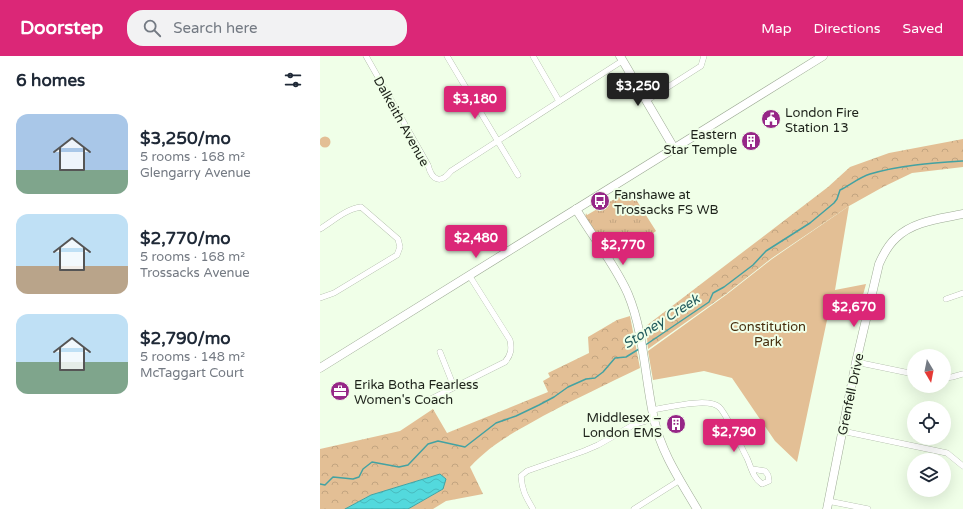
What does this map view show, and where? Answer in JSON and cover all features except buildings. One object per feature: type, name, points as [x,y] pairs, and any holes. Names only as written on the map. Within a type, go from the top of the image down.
[{"type":"street","name":"Dalkeith Avenue","points":[[366,56],[428,165],[430,172],[433,177],[440,180],[446,178],[451,171],[559,101],[621,58]]},
{"type":"street","points":[[447,56],[518,176]]},
{"type":"street","points":[[533,56],[559,101]]},
{"type":"street","points":[[646,101],[701,66],[704,56]]},
{"type":"street","points":[[320,368],[823,56]]},
{"type":"street","points":[[621,58],[674,148]]},
{"type":"street","points":[[320,229],[348,211],[361,207],[398,239],[400,247],[397,255],[334,293],[320,298]]},
{"type":"street","points":[[576,209],[610,262],[628,294],[639,336],[653,415],[660,443],[670,464],[697,509]]},
{"type":"street","name":"Grenfell Drive","points":[[828,505],[856,362],[879,264],[885,251],[896,238],[907,230],[921,223],[963,214]]},
{"type":"street","points":[[431,399],[505,362],[510,356],[512,347],[510,340],[469,275]]},
{"type":"street","points":[[946,299],[963,293]]},
{"type":"street","points":[[440,352],[454,387]]},
{"type":"street","points":[[856,362],[907,373]]},
{"type":"street","points":[[951,377],[963,374]]},
{"type":"street","points":[[533,509],[524,494],[522,484],[521,476],[527,471],[598,445],[653,415],[703,402],[712,403],[718,407],[725,417],[752,469]]},
{"type":"street","points":[[842,431],[947,453],[963,466]]},
{"type":"street","points":[[634,509],[680,480]]},
{"type":"street","points":[[828,505],[868,509]]},
{"type":"green space","points":[[325,136],[331,142],[329,146],[325,148],[321,146],[321,138]]},
{"type":"green space","points":[[963,139],[963,167],[912,173],[849,206],[772,258],[726,294],[648,349],[646,326],[828,187],[850,167],[889,153]]},
{"type":"green space","points":[[630,190],[656,231],[641,242],[610,257],[585,218],[586,213],[587,215]]},
{"type":"green space","name":"Constitution Park","points":[[849,206],[835,290],[866,284],[857,317],[827,320],[797,462],[775,441],[732,378],[704,371],[653,380],[648,351],[726,295],[772,259]]},
{"type":"green space","points":[[630,316],[640,368],[543,416],[504,438],[487,451],[470,467],[483,494],[446,501],[433,509],[408,509],[443,489],[440,474],[371,495],[345,509],[320,509],[320,449],[400,431],[433,409],[447,433],[548,392],[543,381],[550,377],[548,373],[589,353],[588,337],[617,320]]},
{"type":"water","points":[[440,474],[446,479],[443,489],[408,509],[345,509],[371,495]]},
{"type":"waterway","name":"Stoney Creek","points":[[644,346],[709,302],[713,293],[724,287],[753,265],[766,251],[810,223],[834,203],[840,190],[866,175],[893,168],[963,161]]},
{"type":"waterway","name":"Stoney Creek","points":[[320,484],[325,485],[333,477],[353,479],[359,477],[363,469],[372,462],[399,467],[408,465],[428,444],[438,441],[465,447],[496,423],[516,416],[539,405],[568,387],[586,379],[595,378],[603,372],[615,358],[626,357],[639,349]]},
{"type":"place","name":"London Fire Station 13","points":[[771,119]]},
{"type":"place","name":"Eastern Star Temple","points":[[751,141]]},
{"type":"place","name":"Fanshawe at Trossacks FS WB","points":[[600,201]]},
{"type":"place","name":"Erika Botha Fearless Women's Coach","points":[[340,391]]},
{"type":"place","name":"Middlesex – London EMS","points":[[676,424]]}]
